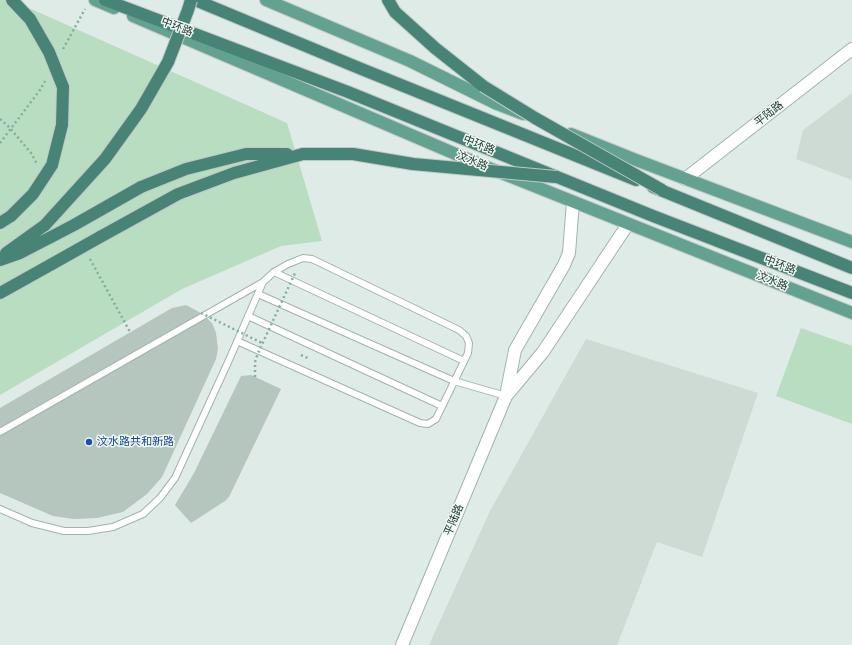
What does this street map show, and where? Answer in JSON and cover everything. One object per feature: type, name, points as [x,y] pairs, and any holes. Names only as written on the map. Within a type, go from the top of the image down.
[{"type":"highway","points":[[0,223],[11,216],[33,194],[52,165],[62,125],[63,87],[49,52],[30,20],[12,0]]},
{"type":"highway","name":"中环路","points":[[105,0],[348,92],[653,216],[852,293]]},
{"type":"highway","points":[[0,257],[45,225],[105,159],[141,109],[168,62],[191,0]]},
{"type":"highway","points":[[195,0],[852,268]]},
{"type":"highway","points":[[384,0],[435,48],[483,86],[535,118],[662,190]]},
{"type":"highway","points":[[388,0],[395,12]]},
{"type":"highway","points":[[0,260],[20,253],[74,225],[141,186],[186,169],[246,154],[353,154],[414,164],[556,176]]},
{"type":"highway","points":[[0,293],[178,194],[234,173],[303,154]]},
{"type":"main road","name":"汶水路","points":[[95,0],[479,164],[852,313]]},
{"type":"main road","points":[[266,0],[410,61],[496,104],[685,179],[852,242]]},
{"type":"street","name":"平陆路","points":[[685,179],[852,49]]},
{"type":"street","name":"平陆路","points":[[402,645],[506,396],[515,350],[564,265],[569,252],[573,202]]},
{"type":"street","name":"平陆路","points":[[506,396],[543,352],[628,224]]},
{"type":"lane","points":[[0,432],[263,282],[274,272],[303,258],[312,259],[459,330],[466,336],[469,343],[468,353],[436,419],[428,424],[420,423],[237,341]]},
{"type":"lane","points":[[274,272],[464,361]]},
{"type":"lane","points":[[0,508],[32,522],[64,531],[88,531],[113,527],[143,514],[160,498],[175,478],[263,282]]},
{"type":"lane","points":[[258,294],[454,381],[506,396]]},
{"type":"lane","points":[[248,316],[442,406]]},
{"type":"path","points":[[256,377],[255,362],[296,271]]},
{"type":"path","points":[[201,313],[262,344]]},
{"type":"shaded area","points":[[852,93],[852,180],[796,159],[803,130]]},
{"type":"shaded area","points":[[586,339],[758,393],[702,557],[657,542],[617,645],[429,645],[490,511]]},
{"type":"green space","points":[[0,0],[11,0],[287,123],[322,241],[281,246],[182,289],[0,395]]},
{"type":"green space","points":[[801,328],[852,346],[852,424],[776,396]]},
{"type":"building","name":"汶水路共和新路","points":[[186,305],[201,313],[212,323],[216,333],[218,349],[216,359],[162,477],[147,494],[123,512],[97,518],[74,519],[53,516],[0,493],[0,408],[172,308]]},
{"type":"building","points":[[251,375],[281,389],[229,497],[191,523],[175,505],[194,473],[241,376]]},
{"type":"place","name":"汶水路共和新路","points":[[89,442]]}]
